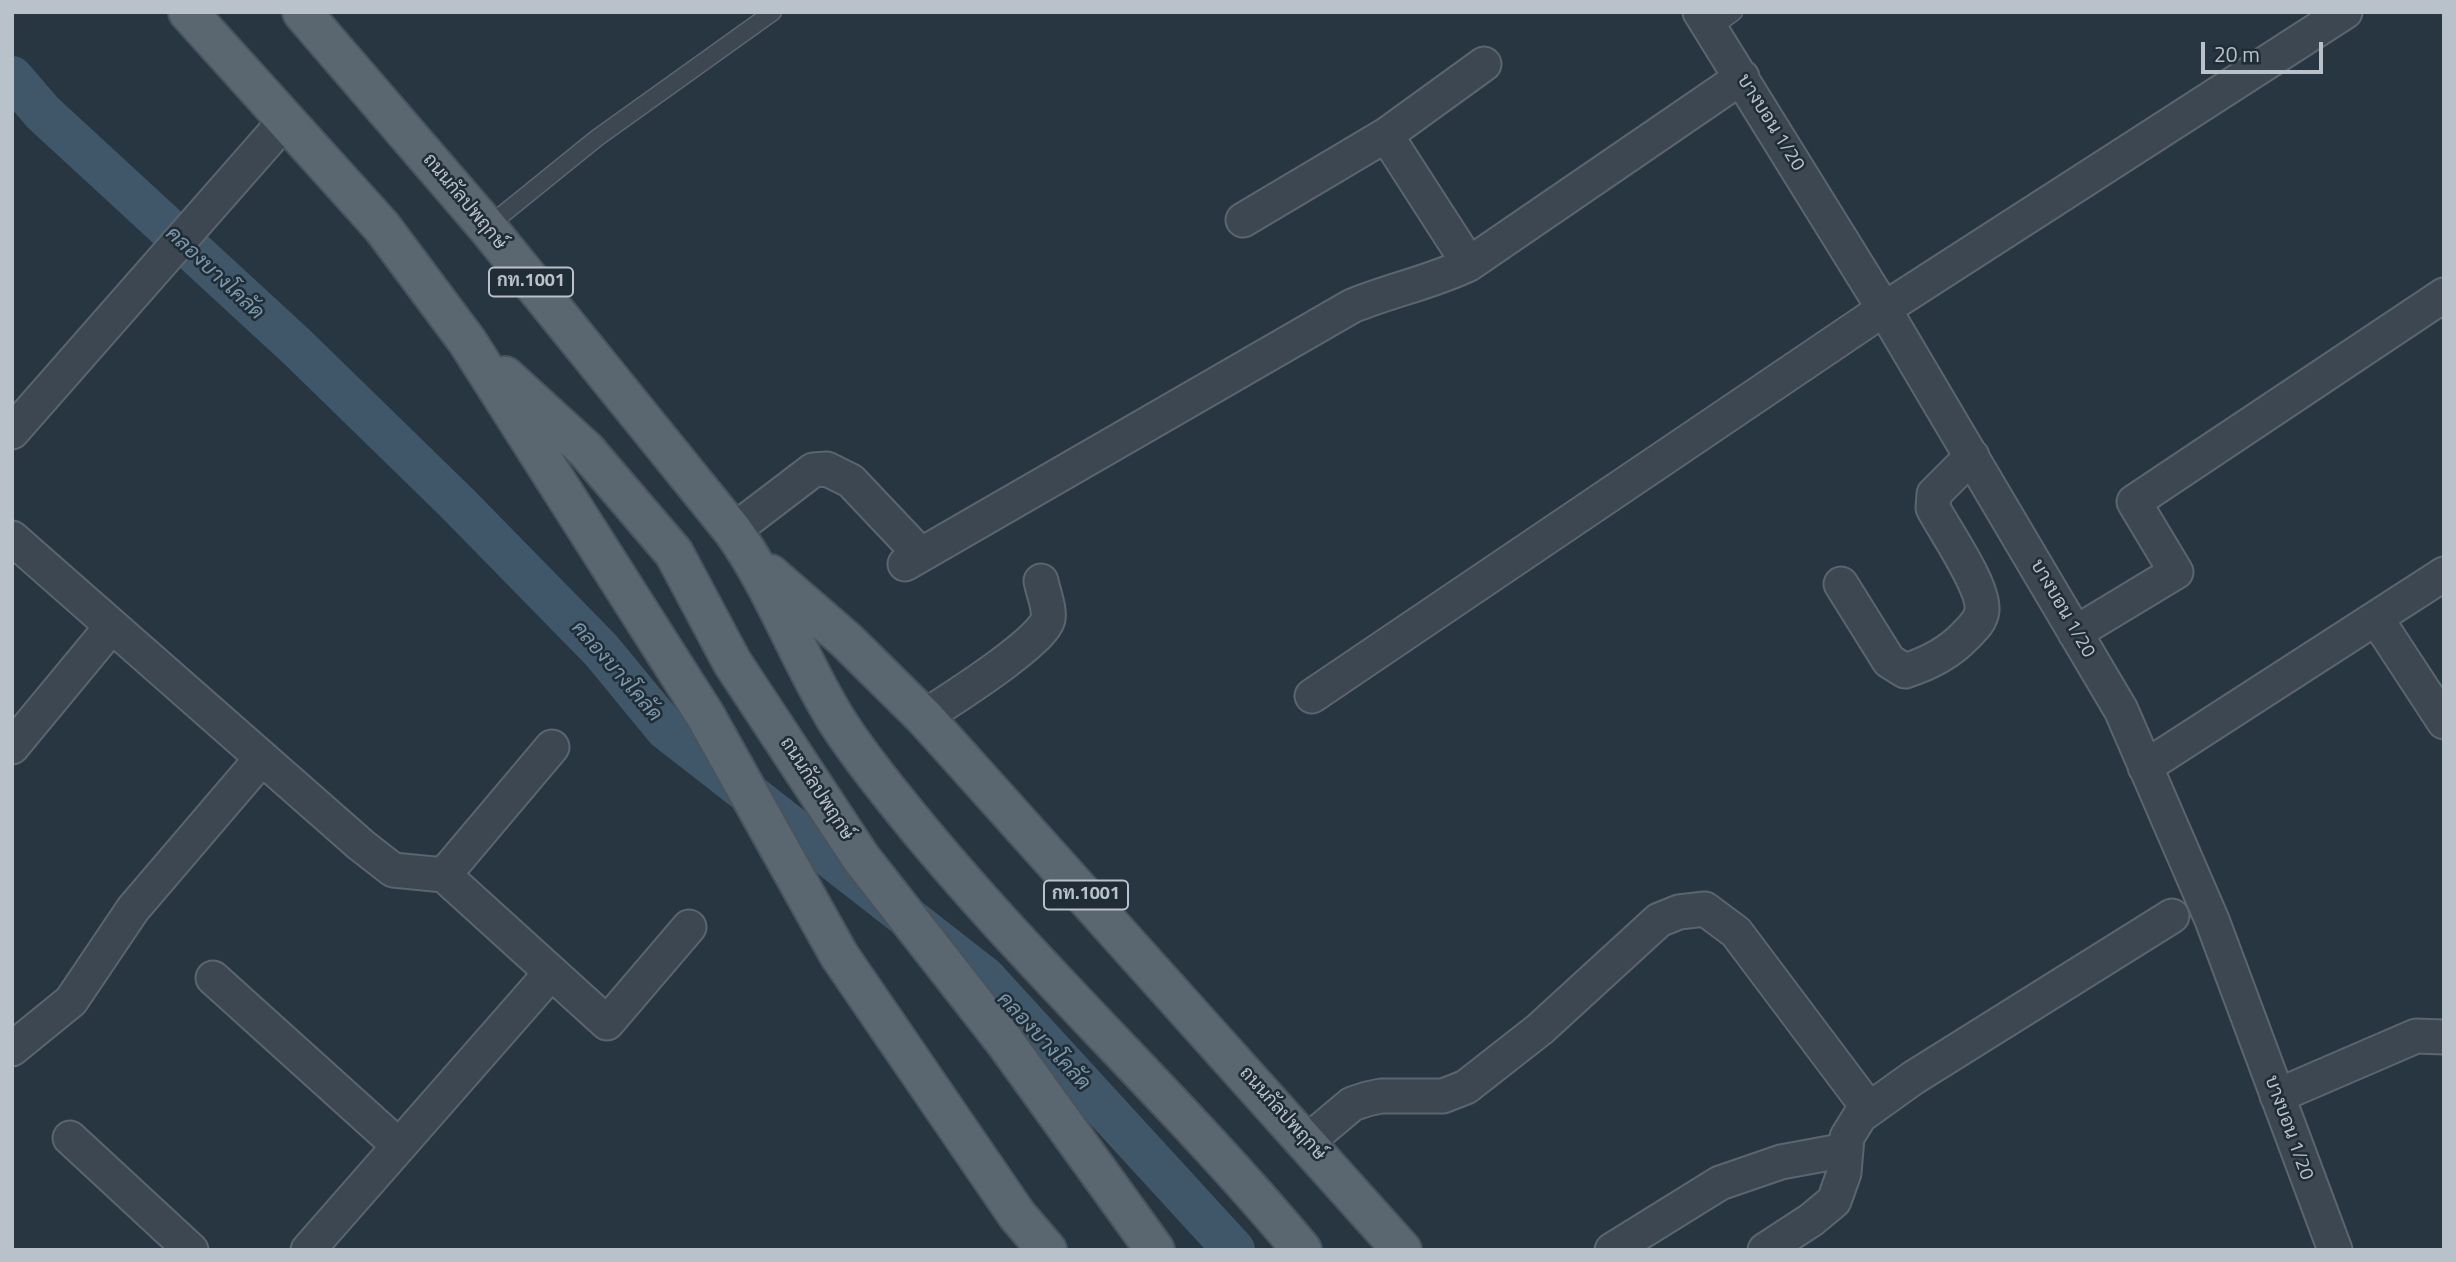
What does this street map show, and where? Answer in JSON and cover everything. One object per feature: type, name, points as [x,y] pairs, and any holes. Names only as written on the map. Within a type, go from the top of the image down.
[{"type":"main road","name":"ถนนกัลปพฤกษ์","points":[[188,12],[382,227],[467,341],[705,715],[839,956],[1009,1204],[1047,1250]]},
{"type":"main road","name":"ถนนกัลปพฤกษ์","points":[[302,12],[486,227],[743,545],[846,640],[924,718],[1308,1141],[1402,1250]]},
{"type":"main road","name":"ถนนกัลปพฤกษ์","points":[[467,341],[586,450],[674,553],[732,662],[861,858],[1005,1042],[1155,1250]]},
{"type":"main road","name":"ถนนกัลปพฤกษ์","points":[[743,545],[837,720],[895,800],[955,872],[1253,1192],[1302,1250]]},
{"type":"street","points":[[1311,696],[1884,309],[2345,12]]},
{"type":"street","name":"บางบอน 1/20","points":[[1715,18],[1742,77],[1884,309],[2121,710],[2212,920],[2335,1250]]},
{"type":"street","points":[[1243,220],[1386,135],[1484,64]]},
{"type":"street","points":[[743,545],[813,470],[827,469],[851,481],[912,559],[1352,306],[1469,264],[1742,77]]},
{"type":"street","points":[[12,432],[133,290],[286,120]]},
{"type":"street","points":[[1386,135],[1469,264]]},
{"type":"street","points":[[2075,633],[2176,572],[2134,502],[2444,295]]},
{"type":"street","points":[[1841,584],[1889,661],[1905,671],[1921,666],[1955,646],[1979,621],[1982,608],[1979,592],[1933,508],[1934,494],[1972,456]]},
{"type":"street","points":[[12,538],[393,870],[444,876],[607,1023],[689,927]]},
{"type":"street","points":[[2145,767],[2444,574]]},
{"type":"street","points":[[924,718],[1023,648],[1042,630],[1048,618],[1041,581]]},
{"type":"street","points":[[2376,618],[2444,722]]},
{"type":"street","points":[[12,747],[112,626]]},
{"type":"street","points":[[444,876],[552,747]]},
{"type":"street","points":[[12,1049],[71,1001],[133,909],[262,758]]},
{"type":"street","points":[[1308,1141],[1352,1104],[1381,1096],[1443,1096],[1466,1087],[1540,1029],[1659,920],[1679,912],[1705,909],[1736,932],[1869,1109]]},
{"type":"street","points":[[1765,1250],[1811,1220],[1834,1201],[1844,1173],[1847,1137],[1860,1116],[2080,971],[2172,916]]},
{"type":"street","points":[[308,1250],[550,974]]},
{"type":"street","points":[[213,978],[399,1146]]},
{"type":"street","points":[[2277,1096],[2416,1036],[2444,1037]]},
{"type":"street","points":[[70,1138],[191,1250]]},
{"type":"street","points":[[1612,1250],[1720,1183],[1781,1161],[1846,1150]]},
{"type":"lane","points":[[486,227],[597,138],[772,12]]},
{"type":"waterway","name":"คลองบางโคลัด","points":[[12,77],[43,113],[297,347],[457,503],[601,650],[666,729],[984,977],[1234,1250]]}]
